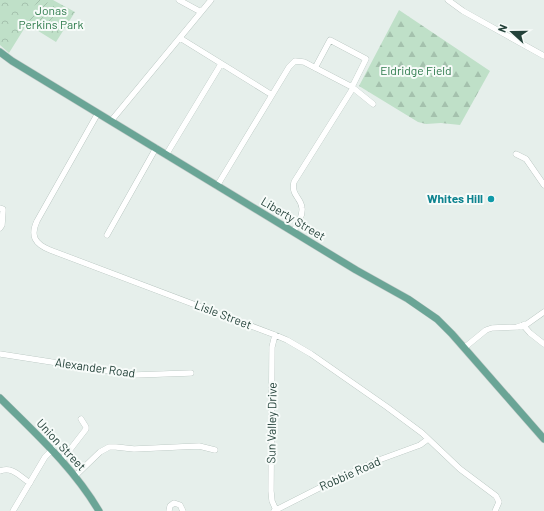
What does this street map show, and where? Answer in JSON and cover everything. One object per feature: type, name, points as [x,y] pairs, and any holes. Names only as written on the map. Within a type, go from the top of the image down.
[{"type":"main road","name":"Liberty Street","points":[[0,52],[8,59],[216,186],[362,274],[417,304],[441,323],[544,439]]},
{"type":"main road","name":"Union Street","points":[[0,398],[62,460],[99,511]]},
{"type":"street","points":[[179,0],[201,12]]},
{"type":"street","points":[[111,121],[211,0]]},
{"type":"street","points":[[448,0],[469,14],[544,56]]},
{"type":"street","points":[[180,38],[272,95]]},
{"type":"street","points":[[293,232],[302,210],[293,190],[295,179],[352,87],[366,59],[330,40],[315,68]]},
{"type":"street","points":[[216,186],[294,61],[301,61],[352,87],[373,104]]},
{"type":"street","points":[[166,155],[221,64]]},
{"type":"street","name":"Lisle Street","points":[[98,113],[37,221],[33,232],[37,242],[41,246],[50,250],[288,340],[311,354],[387,407],[428,439],[460,469],[496,496],[499,502],[494,511]]},
{"type":"street","points":[[107,235],[156,148]]},
{"type":"street","points":[[516,154],[526,159],[544,185]]},
{"type":"street","points":[[0,208],[2,208],[3,211],[2,225],[0,228]]},
{"type":"street","points":[[464,348],[486,330],[523,325],[541,318],[544,312]]},
{"type":"street","points":[[523,325],[530,334],[544,344]]},
{"type":"street","name":"Sun Valley Drive","points":[[275,335],[272,347],[271,491],[275,510]]},
{"type":"street","name":"Alexander Road","points":[[0,354],[135,375],[192,373]]},
{"type":"street","points":[[62,460],[86,429],[86,426],[81,419]]},
{"type":"street","name":"Robbie Road","points":[[275,510],[379,460],[420,445],[428,439]]},
{"type":"street","points":[[75,476],[100,452],[109,447],[131,449],[199,446],[215,450]]},
{"type":"street","points":[[13,511],[45,457],[53,450]]},
{"type":"street","points":[[0,471],[7,469],[12,470],[30,483]]},
{"type":"street","points":[[169,511],[170,506],[173,503],[177,503],[182,509]]},
{"type":"green space","name":"Jonas Perkins Park","points":[[0,0],[53,0],[75,12],[56,42],[27,24],[9,53],[0,45]]},
{"type":"green space","points":[[38,0],[43,0],[61,10],[48,31],[27,19]]},
{"type":"green space","name":"Eldridge Field","points":[[399,10],[490,71],[460,125],[441,123],[426,124],[418,122],[359,86]]},
{"type":"place","name":"Whites Hill","points":[[491,199]]}]
